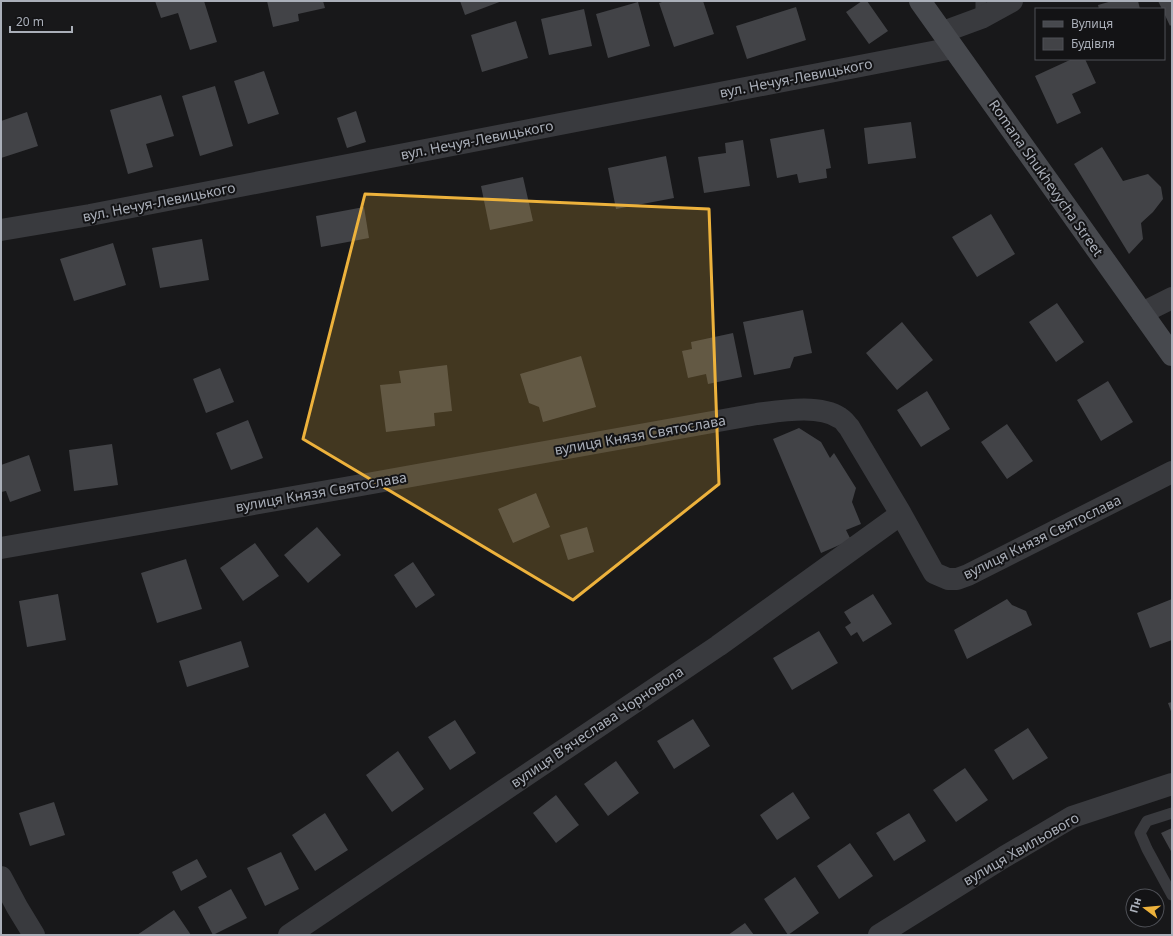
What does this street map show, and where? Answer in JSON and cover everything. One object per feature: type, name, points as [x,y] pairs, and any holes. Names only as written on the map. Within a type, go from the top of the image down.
[{"type":"main road","name":"Romana Shukhevycha Street","points":[[920,1],[1172,355]]},
{"type":"street","name":"вул. Нечуя-Левицького","points":[[1,230],[90,215],[948,40],[981,9],[1012,1]]},
{"type":"street","points":[[1142,313],[1172,298]]},
{"type":"street","name":"вулиця Князя Святослава","points":[[1,548],[331,491],[757,414],[790,410],[821,411],[842,419],[849,427],[934,573],[948,579],[957,579],[968,575],[1172,472]]},
{"type":"street","name":"вулиця Вʼячеслава Чорновола","points":[[289,935],[718,646],[901,514]]},
{"type":"street","name":"вулиця Хвильового","points":[[879,935],[1004,857],[1072,817],[1172,784]]},
{"type":"street","points":[[1,877],[34,935]]},
{"type":"lane","points":[[1172,813],[1147,821],[1140,833],[1172,895]]},
{"type":"highlighted area","points":[[365,194],[709,209],[719,484],[573,600],[303,439]]},
{"type":"building","points":[[155,1],[204,1],[217,42],[190,50],[178,13],[161,18]]},
{"type":"building","points":[[267,1],[323,1],[325,8],[298,14],[299,21],[273,27]]},
{"type":"building","points":[[460,1],[502,1],[465,15]]},
{"type":"building","points":[[665,1],[703,1],[714,34],[674,47],[659,3]]},
{"type":"building","points":[[862,1],[867,1],[888,31],[869,44],[846,12]]},
{"type":"building","points":[[1112,1],[1138,1],[1140,8],[1099,8],[1098,5]]},
{"type":"building","points":[[1158,1],[1172,1],[1172,24],[1170,26],[1165,15],[1165,8],[1162,8]]},
{"type":"building","points":[[638,2],[650,46],[608,58],[596,14]]},
{"type":"building","points":[[796,7],[806,40],[747,59],[736,26]]},
{"type":"building","points":[[584,9],[592,46],[549,55],[541,19]]},
{"type":"building","points":[[516,21],[528,58],[482,72],[471,35]]},
{"type":"building","points":[[1070,60],[1085,60],[1096,83],[1072,94],[1081,113],[1057,124],[1035,76]]},
{"type":"building","points":[[264,71],[279,114],[248,124],[234,81]]},
{"type":"building","points":[[215,86],[233,146],[200,156],[182,96]]},
{"type":"building","points":[[161,95],[174,136],[146,144],[153,167],[128,174],[110,110]]},
{"type":"building","points":[[356,111],[366,142],[347,148],[337,118]]},
{"type":"building","points":[[27,112],[38,146],[1,158],[1,121]]},
{"type":"building","points":[[911,122],[916,158],[868,164],[864,128]]},
{"type":"building","points":[[824,129],[831,168],[826,169],[827,178],[799,183],[797,174],[777,178],[770,139]]},
{"type":"building","points":[[743,140],[750,186],[704,193],[698,157],[726,153],[725,143]]},
{"type":"building","points":[[1102,147],[1123,181],[1148,174],[1161,187],[1163,199],[1153,212],[1141,223],[1143,239],[1129,254],[1074,164]]},
{"type":"building","points":[[666,156],[674,198],[616,209],[608,168]]},
{"type":"building","points":[[523,177],[533,221],[490,230],[481,186]]},
{"type":"building","points":[[364,207],[369,238],[321,247],[316,216]]},
{"type":"building","points":[[991,214],[1015,254],[977,277],[952,237]]},
{"type":"building","points":[[202,239],[209,280],[160,288],[152,248]]},
{"type":"building","points":[[113,243],[126,285],[74,301],[60,259]]},
{"type":"building","points":[[1057,303],[1084,342],[1056,362],[1029,322]]},
{"type":"building","points":[[803,310],[812,353],[794,357],[790,368],[754,375],[743,322]]},
{"type":"building","points":[[902,322],[933,360],[897,390],[866,353]]},
{"type":"building","points":[[733,333],[742,377],[708,384],[706,374],[688,378],[682,351],[692,349],[691,342]]},
{"type":"building","points":[[581,356],[596,407],[543,422],[539,407],[529,403],[520,374]]},
{"type":"building","points":[[447,365],[452,411],[434,413],[435,426],[386,432],[380,385],[401,383],[399,371]]},
{"type":"building","points":[[220,368],[234,402],[206,413],[193,379]]},
{"type":"building","points":[[1108,381],[1133,422],[1101,441],[1077,400]]},
{"type":"building","points":[[927,391],[950,429],[921,447],[897,410]]},
{"type":"building","points":[[248,420],[263,458],[231,470],[216,433]]},
{"type":"building","points":[[1007,424],[1033,461],[1007,479],[981,442]]},
{"type":"building","points":[[799,428],[821,442],[830,458],[834,453],[856,488],[852,502],[861,524],[846,530],[851,540],[821,553],[773,439]]},
{"type":"building","points":[[112,444],[118,485],[74,491],[69,450]]},
{"type":"building","points":[[29,455],[41,491],[10,502],[6,491],[1,492],[1,465]]},
{"type":"building","points":[[536,493],[550,527],[513,543],[498,509]]},
{"type":"building","points":[[317,527],[341,555],[308,583],[284,555]]},
{"type":"building","points":[[587,527],[594,552],[568,560],[560,535]]},
{"type":"building","points":[[255,543],[279,576],[243,601],[220,568]]},
{"type":"building","points":[[186,559],[202,609],[157,623],[141,573]]},
{"type":"building","points":[[413,562],[435,595],[416,608],[394,575]]},
{"type":"building","points":[[58,594],[66,640],[27,647],[19,601]]},
{"type":"building","points":[[873,594],[892,624],[863,642],[857,632],[851,636],[845,627],[851,623],[844,612]]},
{"type":"building","points":[[1007,599],[1012,605],[1026,611],[1032,625],[967,659],[954,630]]},
{"type":"building","points":[[1172,599],[1172,640],[1150,648],[1137,613]]},
{"type":"building","points":[[819,631],[838,663],[792,690],[773,658]]},
{"type":"building","points":[[241,641],[249,667],[187,687],[179,661]]},
{"type":"building","points":[[1172,702],[1172,714],[1168,703]]},
{"type":"building","points":[[693,719],[710,746],[674,769],[657,741]]},
{"type":"building","points":[[455,720],[476,753],[450,770],[428,737]]},
{"type":"building","points":[[1028,728],[1048,758],[1013,780],[994,750]]},
{"type":"building","points":[[398,751],[424,789],[392,812],[366,775]]},
{"type":"building","points":[[616,761],[639,793],[608,816],[584,784]]},
{"type":"building","points":[[965,768],[988,800],[956,822],[933,790]]},
{"type":"building","points":[[793,792],[810,818],[777,840],[760,815]]},
{"type":"building","points":[[556,795],[579,825],[556,843],[533,813]]},
{"type":"building","points":[[54,802],[65,835],[30,846],[19,813]]},
{"type":"building","points":[[325,813],[348,850],[315,871],[292,835]]},
{"type":"building","points":[[909,813],[926,841],[894,861],[876,833]]},
{"type":"building","points":[[1172,828],[1172,853],[1161,833]]},
{"type":"building","points":[[850,843],[873,876],[839,899],[817,866]]},
{"type":"building","points":[[281,852],[299,889],[265,906],[247,868]]},
{"type":"building","points":[[197,859],[207,877],[181,891],[172,872]]},
{"type":"building","points":[[795,877],[819,913],[788,935],[764,899]]},
{"type":"building","points":[[231,889],[247,918],[213,935],[198,907]]},
{"type":"building","points":[[174,910],[191,935],[137,935]]},
{"type":"building","points":[[745,923],[754,935],[728,935]]}]
